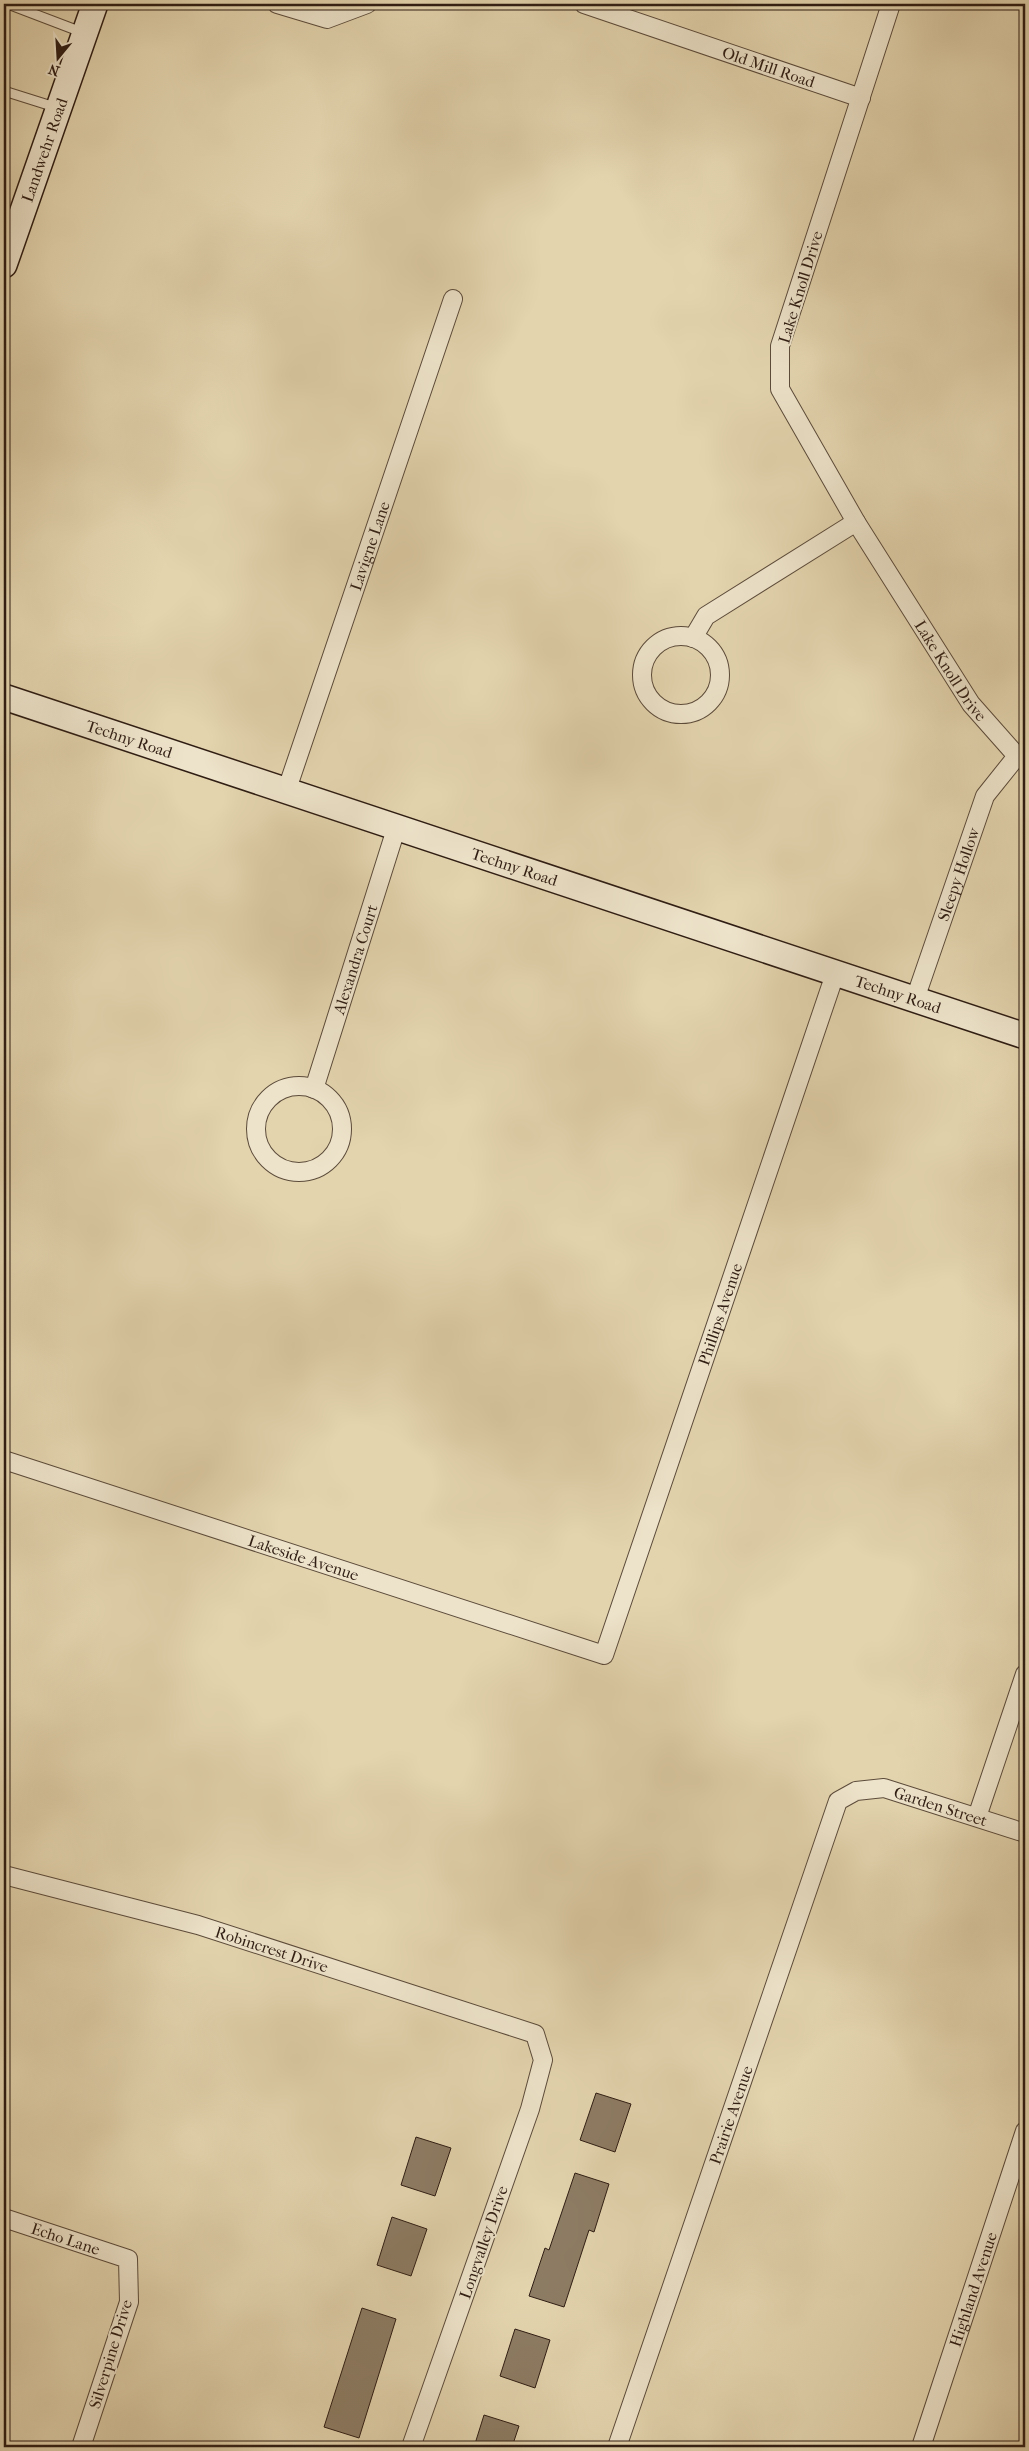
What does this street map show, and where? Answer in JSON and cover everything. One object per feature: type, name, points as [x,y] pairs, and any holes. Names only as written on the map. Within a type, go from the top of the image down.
[{"type":"main road","name":"Landwehr Road","points":[[4,266],[95,4]]},
{"type":"main road","name":"Techny Road","points":[[4,697],[396,829],[1025,1036]]},
{"type":"street","points":[[277,4],[327,19],[367,4]]},
{"type":"street","name":"Old Mill Road","points":[[584,4],[861,98]]},
{"type":"street","points":[[861,98],[891,4]]},
{"type":"street","name":"Lake Knoll Drive","points":[[861,98],[780,346],[780,389],[856,522],[971,704],[1021,758]]},
{"type":"street","name":"Lavigne Lane","points":[[286,792],[453,299]]},
{"type":"street","points":[[693,638],[706,616],[856,522]]},
{"type":"street","points":[[680,636],[693,638],[709,647],[714,654],[718,663],[720,681],[713,698],[706,705],[690,713],[677,714],[664,710],[654,703],[646,692],[642,680],[643,667],[648,655],[656,645],[667,638],[680,636]]},
{"type":"street","name":"Sleepy Hollow","points":[[915,999],[985,796],[1021,758]]},
{"type":"street","name":"Alexandra Court","points":[[314,1089],[396,829]]},
{"type":"street","name":"Phillips Avenue","points":[[604,1655],[835,974]]},
{"type":"street","points":[[304,1087],[314,1089],[324,1094],[338,1111],[342,1132],[340,1143],[328,1161],[320,1167],[299,1172],[278,1166],[269,1160],[258,1142],[257,1126],[261,1111],[274,1095],[284,1090],[304,1087]]},
{"type":"street","name":"Lakeside Avenue","points":[[4,1460],[604,1655]]},
{"type":"street","points":[[977,1817],[1025,1674]]},
{"type":"street","name":"Garden Street","points":[[856,1791],[884,1788],[1025,1833]]},
{"type":"street","name":"Prairie Avenue","points":[[618,2447],[838,1801],[856,1791]]},
{"type":"street","name":"Robincrest Drive","points":[[4,1875],[198,1925],[535,2034]]},
{"type":"street","name":"Longvalley Drive","points":[[411,2447],[530,2109],[543,2060],[535,2034]]},
{"type":"street","name":"Highland Avenue","points":[[921,2447],[1025,2131]]},
{"type":"street","name":"Echo Lane","points":[[4,2218],[128,2259]]},
{"type":"street","name":"Silverpine Drive","points":[[81,2447],[129,2302],[128,2259]]},
{"type":"lane","points":[[8,4],[84,32]]},
{"type":"lane","points":[[4,91],[58,108]]},
{"type":"building","points":[[596,2093],[631,2104],[615,2152],[580,2140]]},
{"type":"building","points":[[416,2137],[451,2148],[435,2196],[401,2185]]},
{"type":"building","points":[[575,2173],[609,2184],[594,2232],[589,2230],[564,2307],[529,2296],[545,2248],[549,2250]]},
{"type":"building","points":[[392,2217],[427,2229],[411,2276],[377,2265]]},
{"type":"building","points":[[362,2308],[396,2319],[359,2438],[324,2427]]},
{"type":"building","points":[[515,2329],[550,2340],[535,2388],[500,2376]]},
{"type":"building","points":[[484,2415],[519,2426],[512,2447],[474,2447]]}]
